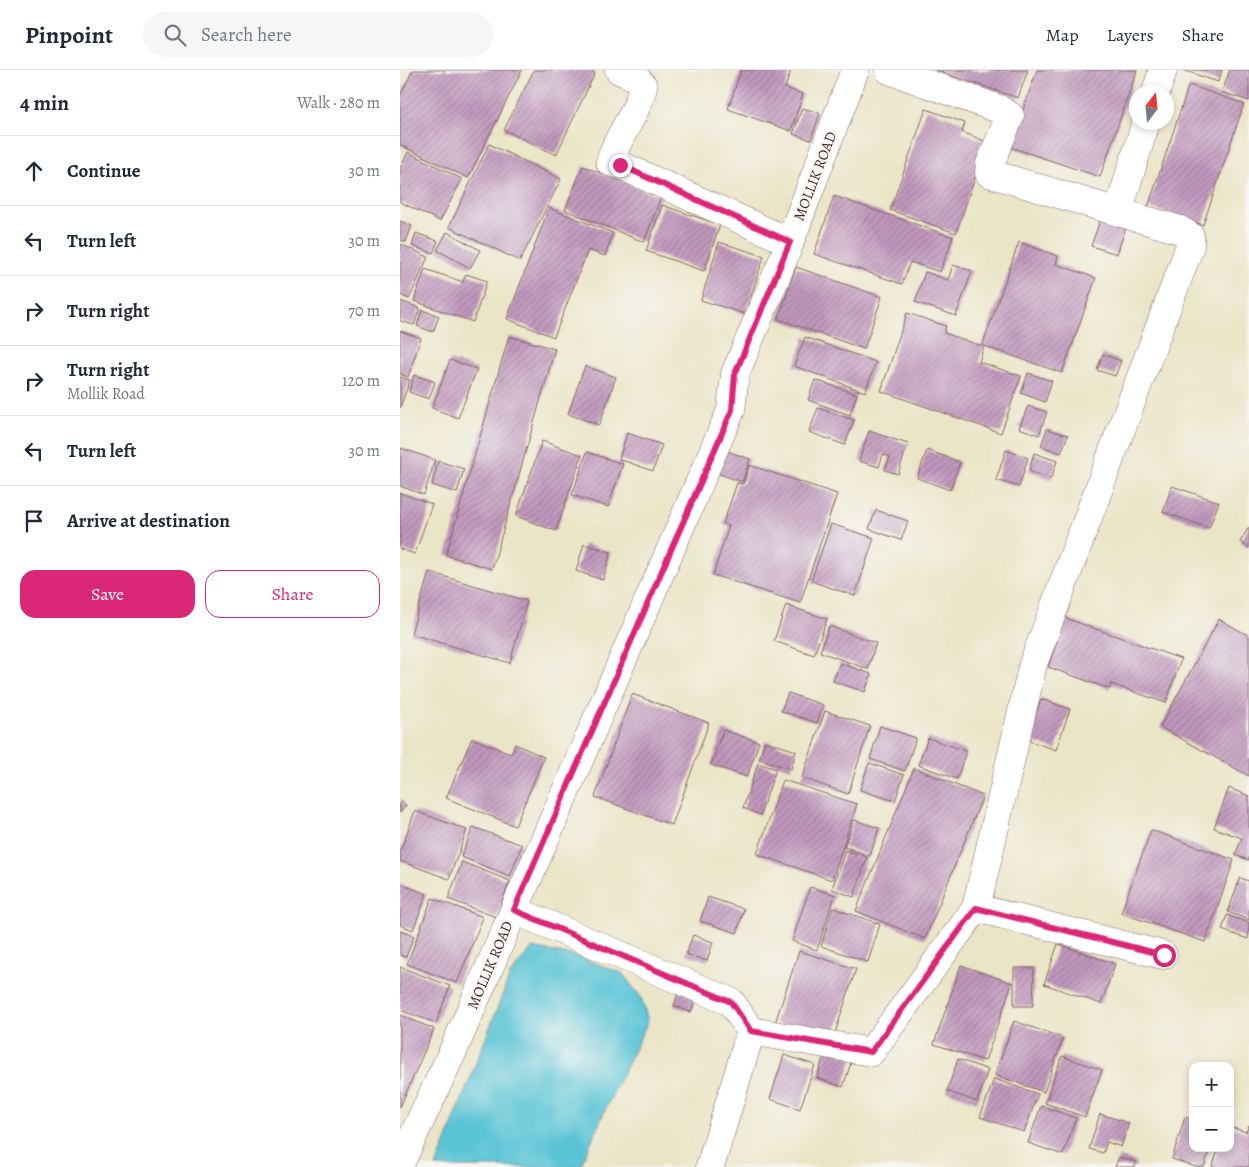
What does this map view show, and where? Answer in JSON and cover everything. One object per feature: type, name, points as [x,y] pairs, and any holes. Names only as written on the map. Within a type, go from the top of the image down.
[{"type":"street","points":[[619,70],[635,77],[644,86],[641,100],[614,148],[610,162],[790,242]]},
{"type":"street","name":"MOLLIK ROAD","points":[[400,1164],[453,1051],[732,410],[735,374],[790,242],[854,70]]},
{"type":"street","points":[[514,910],[731,1002],[751,1031],[871,1052],[976,908],[1033,664],[1190,246],[1190,236],[1180,230],[989,173],[990,164],[1010,116],[1000,109],[889,70]]},
{"type":"street","points":[[1158,85],[1163,70]]},
{"type":"street","points":[[1118,212],[1144,130]]},
{"type":"street","points":[[976,908],[1164,955]]},
{"type":"street","points":[[710,1167],[751,1031]]},
{"type":"water","points":[[532,948],[576,956],[622,973],[641,997],[648,1021],[580,1167],[436,1167],[510,975]]},
{"type":"building","points":[[413,70],[522,70],[468,178],[400,145],[400,96]]},
{"type":"building","points":[[534,70],[588,70],[595,73],[556,155],[504,130]]},
{"type":"building","points":[[741,70],[791,70],[785,88],[803,94],[791,131],[728,109]]},
{"type":"building","points":[[935,70],[1028,70],[1018,98]]},
{"type":"building","points":[[1037,70],[1137,70],[1132,85],[1129,85],[1129,93],[1100,177],[1010,147]]},
{"type":"building","points":[[1183,70],[1222,70],[1218,82]]},
{"type":"building","points":[[1230,70],[1249,70],[1249,101],[1222,92]]},
{"type":"building","points":[[1189,85],[1244,104],[1203,225],[1148,207]]},
{"type":"building","points":[[802,108],[820,113],[811,140],[793,134]]},
{"type":"building","points":[[926,109],[965,123],[962,132],[987,142],[956,233],[890,210]]},
{"type":"building","points":[[489,144],[561,179],[520,261],[449,227]]},
{"type":"building","points":[[408,152],[462,179],[440,221],[400,202],[400,169]]},
{"type":"building","points":[[583,166],[661,197],[644,242],[565,210]]},
{"type":"building","points":[[834,196],[953,237],[940,272],[910,262],[902,284],[814,254]]},
{"type":"building","points":[[662,205],[720,225],[704,271],[646,251]]},
{"type":"building","points":[[549,208],[613,233],[605,256],[588,250],[554,337],[507,319]]},
{"type":"building","points":[[1101,218],[1126,227],[1117,254],[1091,246]]},
{"type":"building","points":[[400,221],[412,226],[406,242],[400,240]]},
{"type":"building","points":[[447,232],[480,250],[470,268],[437,250]]},
{"type":"building","points":[[416,233],[438,241],[433,253],[412,246]]},
{"type":"building","points":[[719,242],[764,256],[745,314],[701,300]]},
{"type":"building","points":[[1019,242],[1058,256],[1056,264],[1096,278],[1062,373],[984,346],[979,362],[1021,376],[1001,433],[881,391],[907,313],[946,326],[944,333],[982,346]]},
{"type":"building","points":[[400,244],[428,257],[409,299],[400,295]]},
{"type":"building","points":[[953,265],[972,271],[956,316],[915,302],[925,272],[948,280]]},
{"type":"building","points":[[796,267],[882,297],[864,349],[778,319]]},
{"type":"building","points":[[425,269],[463,282],[466,274],[487,281],[473,322],[414,301]]},
{"type":"building","points":[[400,301],[420,308],[414,325],[400,321]]},
{"type":"building","points":[[422,310],[439,316],[433,332],[417,326]]},
{"type":"building","points":[[400,331],[421,338],[408,377],[400,374]]},
{"type":"building","points":[[509,336],[555,349],[492,569],[446,555]]},
{"type":"building","points":[[805,337],[876,362],[865,392],[794,366]]},
{"type":"building","points":[[1103,354],[1121,361],[1115,376],[1097,370]]},
{"type":"building","points":[[450,360],[477,369],[458,418],[432,408]]},
{"type":"building","points":[[585,366],[616,377],[599,425],[568,414]]},
{"type":"building","points":[[1028,373],[1052,381],[1045,402],[1021,393]]},
{"type":"building","points":[[414,375],[435,382],[429,399],[409,392]]},
{"type":"building","points":[[400,377],[410,380],[400,408]]},
{"type":"building","points":[[815,380],[857,394],[850,415],[808,400]]},
{"type":"building","points":[[1028,406],[1047,412],[1039,435],[1019,428]]},
{"type":"building","points":[[818,408],[854,420],[845,445],[809,432]]},
{"type":"building","points":[[1047,429],[1068,435],[1061,453],[1041,446]]},
{"type":"building","points":[[869,431],[908,444],[898,474],[885,470],[890,457],[883,454],[879,467],[859,461]]},
{"type":"building","points":[[627,433],[662,445],[653,471],[619,459]]},
{"type":"building","points":[[542,441],[582,455],[556,531],[516,516]]},
{"type":"building","points":[[401,448],[435,460],[424,495],[400,486]]},
{"type":"building","points":[[724,450],[750,459],[742,482],[717,473]]},
{"type":"building","points":[[927,450],[960,462],[950,490],[917,478]]},
{"type":"building","points":[[1006,450],[1028,458],[1019,487],[996,480]]},
{"type":"building","points":[[587,452],[623,464],[608,507],[572,495]]},
{"type":"building","points":[[1034,453],[1057,461],[1051,479],[1029,471]]},
{"type":"building","points":[[438,461],[464,469],[457,493],[432,485]]},
{"type":"building","points":[[749,465],[837,494],[800,603],[713,575],[729,526],[723,524],[737,483],[743,484]]},
{"type":"building","points":[[1172,486],[1219,502],[1209,528],[1163,512]]},
{"type":"building","points":[[400,493],[432,504],[415,554],[400,549]]},
{"type":"building","points":[[876,510],[908,521],[901,540],[869,529]]},
{"type":"building","points":[[831,524],[874,538],[855,596],[811,581]]},
{"type":"building","points":[[1249,527],[1249,548],[1240,542]]},
{"type":"building","points":[[584,544],[611,552],[603,580],[576,571]]},
{"type":"building","points":[[429,572],[527,601],[510,663],[411,634]]},
{"type":"building","points":[[786,605],[827,619],[814,655],[774,641]]},
{"type":"building","points":[[1065,618],[1181,659],[1166,703],[1111,684],[1110,689],[1048,667]]},
{"type":"building","points":[[1219,619],[1249,636],[1249,776],[1160,727]]},
{"type":"building","points":[[829,626],[876,643],[868,669],[820,652]]},
{"type":"building","points":[[840,663],[871,674],[865,692],[833,681]]},
{"type":"building","points":[[788,693],[823,705],[817,723],[781,711]]},
{"type":"building","points":[[632,694],[709,723],[672,825],[595,797]]},
{"type":"building","points":[[1041,699],[1070,709],[1056,750],[1027,740]]},
{"type":"building","points":[[825,711],[870,726],[848,794],[802,778]]},
{"type":"building","points":[[880,726],[916,738],[905,771],[870,759]]},
{"type":"building","points":[[723,730],[759,742],[747,777],[711,765]]},
{"type":"building","points":[[472,738],[511,754],[515,744],[544,757],[515,826],[446,798]]},
{"type":"building","points":[[928,738],[966,751],[957,779],[918,765]]},
{"type":"building","points":[[765,741],[796,751],[791,769],[759,759]]},
{"type":"building","points":[[758,763],[776,769],[760,815],[743,808]]},
{"type":"building","points":[[869,763],[904,775],[895,801],[860,790]]},
{"type":"building","points":[[914,768],[983,796],[925,939],[856,911]]},
{"type":"building","points":[[783,780],[857,804],[832,880],[757,854]]},
{"type":"building","points":[[1229,788],[1249,796],[1249,860],[1235,855],[1242,838],[1214,828]]},
{"type":"building","points":[[400,801],[406,805],[400,813]]},
{"type":"building","points":[[415,811],[467,830],[449,879],[400,861],[400,852]]},
{"type":"building","points":[[854,820],[879,828],[870,856],[844,847]]},
{"type":"building","points":[[473,827],[522,845],[510,876],[461,857]]},
{"type":"building","points":[[1151,830],[1234,860],[1205,942],[1121,913]]},
{"type":"building","points":[[845,850],[867,857],[854,897],[832,889]]},
{"type":"building","points":[[462,862],[510,881],[496,917],[448,899]]},
{"type":"building","points":[[1240,878],[1249,881],[1249,920],[1228,912]]},
{"type":"building","points":[[400,884],[427,894],[413,930],[400,925]]},
{"type":"building","points":[[810,887],[835,895],[817,950],[792,941]]},
{"type":"building","points":[[708,897],[744,909],[737,933],[700,921]]},
{"type":"building","points":[[432,898],[483,917],[457,983],[407,964]]},
{"type":"building","points":[[833,908],[880,924],[868,962],[821,946]]},
{"type":"building","points":[[1227,915],[1249,923],[1248,939],[1222,930]]},
{"type":"building","points":[[400,931],[414,936],[406,957],[400,955]]},
{"type":"building","points":[[693,935],[713,942],[707,961],[686,954]]},
{"type":"building","points":[[1058,944],[1115,964],[1101,1004],[1044,984]]},
{"type":"building","points":[[799,951],[856,969],[832,1042],[775,1023]]},
{"type":"building","points":[[961,965],[1012,983],[985,1061],[934,1044]]},
{"type":"building","points":[[400,967],[450,986],[436,1023],[400,1010]]},
{"type":"building","points":[[1014,968],[1034,968],[1033,1006],[1014,1006]]},
{"type":"building","points":[[680,987],[698,993],[691,1012],[674,1006]]},
{"type":"building","points":[[400,1015],[434,1029],[400,1107]]},
{"type":"building","points":[[1014,1021],[1063,1038],[1044,1092],[995,1075]]},
{"type":"building","points":[[826,1048],[853,1057],[843,1087],[817,1078]]},
{"type":"building","points":[[784,1055],[815,1065],[800,1109],[770,1099]]},
{"type":"building","points":[[1062,1056],[1102,1070],[1085,1117],[1045,1103]]},
{"type":"building","points":[[958,1059],[988,1070],[977,1102],[947,1091]]},
{"type":"building","points":[[994,1079],[1038,1094],[1024,1132],[980,1117]]},
{"type":"building","points":[[1041,1106],[1076,1118],[1063,1155],[1028,1143]]},
{"type":"building","points":[[1100,1114],[1129,1123],[1121,1147],[1107,1142],[1103,1153],[1089,1149]]},
{"type":"building","points":[[1185,1117],[1189,1118],[1189,1152],[1209,1152],[1204,1167],[1196,1167],[1172,1159]]},
{"type":"building","points":[[1249,1125],[1249,1167],[1212,1167],[1218,1152],[1234,1152],[1234,1128],[1246,1132]]},
{"type":"building","points":[[1119,1157],[1136,1162],[1135,1167],[1115,1167]]},
{"type":"route","points":[[620,165],[790,242],[735,374],[732,410],[514,910],[731,1002],[751,1031],[871,1052],[976,908],[1164,955]]}]
